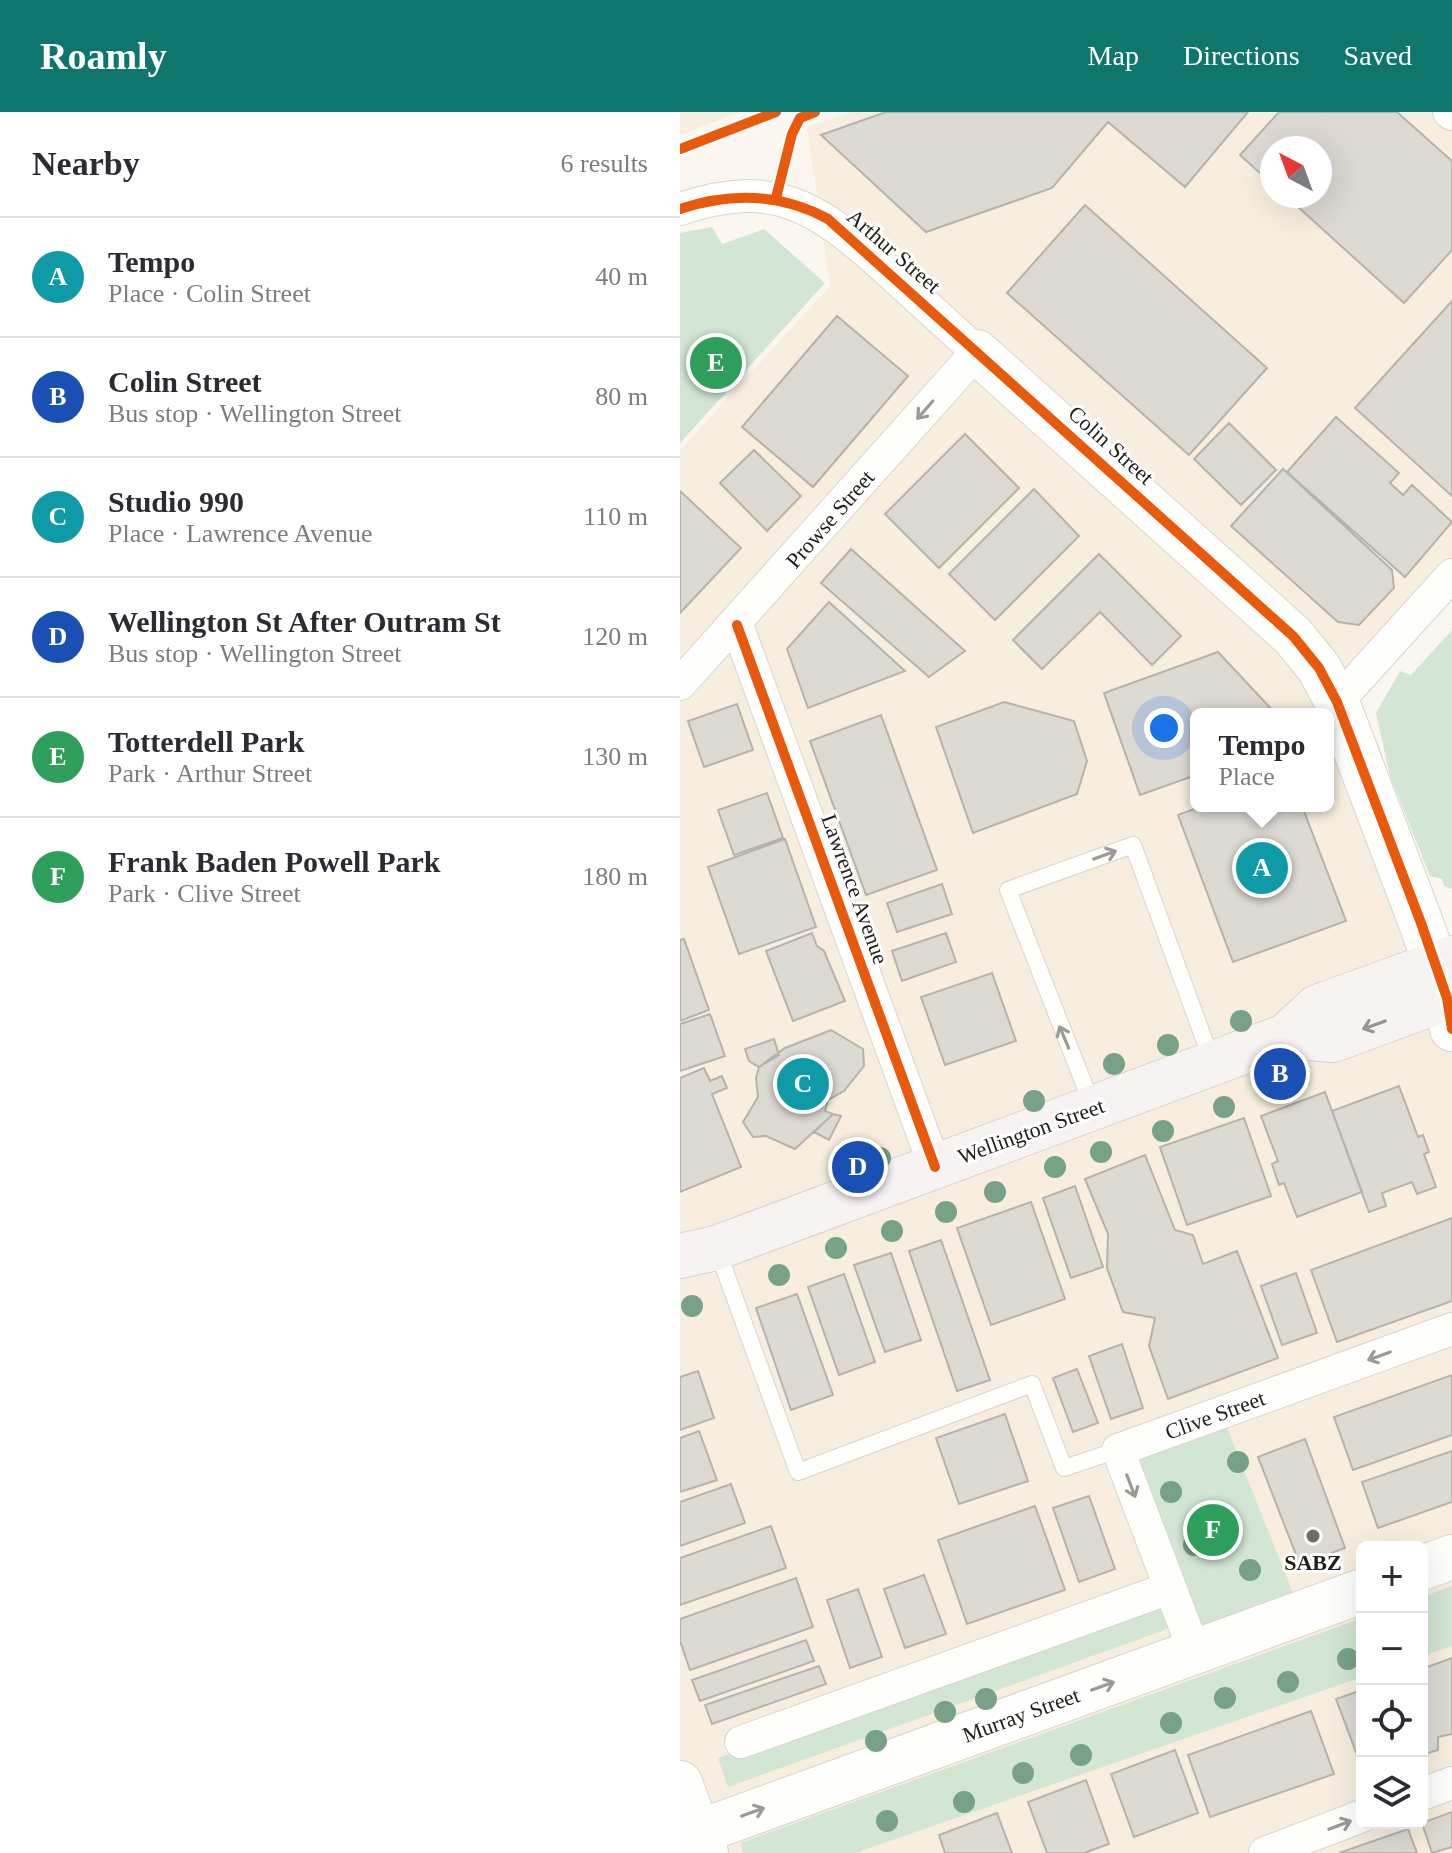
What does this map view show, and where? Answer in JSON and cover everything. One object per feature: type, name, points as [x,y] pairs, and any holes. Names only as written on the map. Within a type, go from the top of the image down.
[{"type":"main road","name":"Wellington Street","points":[[690,1256],[1286,1036],[1317,1007],[1448,989]]},
{"type":"street","name":"Arthur Street","points":[[680,209],[703,201],[758,197],[776,198],[811,210],[843,230],[977,352]]},
{"type":"street","name":"Prowse Street","points":[[680,684],[737,625],[977,352]]},
{"type":"street","name":"Colin Street","points":[[977,352],[1293,636],[1319,668],[1337,702],[1448,989]]},
{"type":"street","points":[[1337,702],[1452,575]]},
{"type":"street","name":"Lawrence Avenue","points":[[737,625],[935,1167]]},
{"type":"street","name":"Clive Street","points":[[1118,1450],[1452,1329]]},
{"type":"street","points":[[1118,1450],[1195,1653]]},
{"type":"street","points":[[1428,1566],[1452,1557]]},
{"type":"street","points":[[741,1742],[1170,1588]]},
{"type":"street","name":"Murray Street","points":[[695,1841],[1356,1593]]},
{"type":"street","points":[[680,1783],[695,1841]]},
{"type":"street","points":[[1428,1792],[1452,1783]]},
{"type":"street","points":[[1265,1853],[1356,1818]]},
{"type":"lane","points":[[1094,1109],[1008,890],[1133,845],[1213,1064]]},
{"type":"lane","points":[[690,1256],[798,1472],[1032,1384],[1064,1468],[1118,1450]]},
{"type":"shaded area","points":[[680,112],[740,112],[680,135]]},
{"type":"shaded area","points":[[852,112],[1452,112],[1452,584],[1344,703],[1452,1009],[1452,1853],[680,1853],[680,450],[830,286],[807,127]]},
{"type":"green space","points":[[712,227],[722,244],[764,229],[825,283],[680,443],[680,233]]},
{"type":"green space","points":[[1452,630],[1452,889],[1444,886],[1442,879],[1430,876],[1390,776],[1376,713],[1400,671],[1411,675]]},
{"type":"green space","points":[[1226,1425],[1297,1603],[1199,1638],[1130,1458]]},
{"type":"green space","points":[[1452,1586],[1452,1646],[1428,1654],[1428,1613],[1428,1595]]},
{"type":"green space","points":[[1160,1601],[1170,1628],[728,1787],[718,1758]]},
{"type":"green space","points":[[1356,1620],[1356,1679],[855,1853],[744,1853],[740,1843]]},
{"type":"building","points":[[886,112],[1248,112],[1185,187],[1108,122],[1052,188],[926,232],[821,135]]},
{"type":"building","points":[[1279,112],[1397,112],[1452,161],[1452,250],[1404,303],[1299,208],[1332,208],[1332,136],[1260,136],[1260,173],[1240,155]]},
{"type":"building","points":[[1085,205],[1267,368],[1189,455],[1007,293]]},
{"type":"building","points":[[1452,301],[1452,496],[1355,408]]},
{"type":"building","points":[[837,316],[908,376],[813,487],[742,427]]},
{"type":"building","points":[[1336,417],[1399,473],[1390,483],[1403,495],[1412,485],[1452,522],[1405,577],[1287,472]]},
{"type":"building","points":[[1229,423],[1276,470],[1241,505],[1194,459]]},
{"type":"building","points":[[965,434],[1019,488],[939,568],[885,514]]},
{"type":"building","points":[[754,450],[801,496],[767,531],[720,483]]},
{"type":"building","points":[[1283,469],[1392,570],[1394,588],[1359,625],[1338,622],[1231,526]]},
{"type":"building","points":[[1034,489],[1079,536],[995,620],[949,574]]},
{"type":"building","points":[[680,491],[741,548],[680,613]]},
{"type":"building","points":[[851,549],[965,651],[929,677],[821,583]]},
{"type":"building","points":[[1099,554],[1181,636],[1152,665],[1100,612],[1042,669],[1013,640]]},
{"type":"building","points":[[829,602],[905,671],[808,708],[787,649]]},
{"type":"building","points":[[1218,652],[1270,708],[1190,708],[1190,777],[1140,795],[1104,693]]},
{"type":"building","points":[[1004,702],[1074,721],[1087,761],[1077,794],[973,833],[936,727]]},
{"type":"building","points":[[737,704],[753,750],[704,767],[688,721]]},
{"type":"building","points":[[881,715],[937,870],[866,895],[810,741]]},
{"type":"building","points":[[767,793],[783,838],[734,855],[718,810]]},
{"type":"building","points":[[1190,810],[1304,812],[1346,921],[1233,962],[1178,815]]},
{"type":"building","points":[[785,839],[816,927],[739,954],[708,867]]},
{"type":"building","points":[[942,884],[952,914],[897,932],[887,903]]},
{"type":"building","points":[[812,933],[817,946],[824,951],[845,1001],[793,1021],[766,951]]},
{"type":"building","points":[[946,933],[956,962],[902,981],[892,951]]},
{"type":"building","points":[[684,939],[709,1010],[680,1021],[680,940]]},
{"type":"building","points":[[992,973],[1016,1041],[945,1065],[921,997]]},
{"type":"building","points":[[710,1014],[725,1056],[680,1071],[680,1024]]},
{"type":"building","points":[[831,1030],[863,1049],[864,1066],[844,1091],[828,1100],[825,1111],[833,1114],[795,1149],[766,1136],[753,1137],[743,1122],[758,1097],[756,1078],[759,1067],[785,1048]]},
{"type":"building","points":[[774,1039],[779,1055],[759,1067],[749,1061],[745,1049]]},
{"type":"building","points":[[704,1068],[710,1081],[722,1076],[727,1088],[712,1094],[741,1167],[680,1192],[680,1078]]},
{"type":"building","points":[[1399,1086],[1418,1137],[1423,1135],[1429,1152],[1424,1154],[1436,1187],[1417,1194],[1412,1182],[1382,1193],[1386,1206],[1369,1212],[1332,1111]]},
{"type":"building","points":[[1325,1092],[1362,1192],[1297,1217],[1284,1183],[1279,1185],[1272,1164],[1278,1161],[1261,1116]]},
{"type":"building","points":[[833,1114],[841,1116],[829,1140],[814,1132]]},
{"type":"building","points":[[1244,1118],[1271,1196],[1187,1225],[1160,1147]]},
{"type":"building","points":[[1145,1155],[1175,1230],[1193,1235],[1203,1264],[1237,1251],[1278,1358],[1168,1399],[1149,1346],[1155,1318],[1123,1312],[1107,1268],[1108,1234],[1085,1179]]},
{"type":"building","points":[[1075,1186],[1103,1267],[1071,1278],[1043,1198]]},
{"type":"building","points":[[1031,1202],[1065,1299],[991,1325],[957,1228]]},
{"type":"building","points":[[1452,1218],[1452,1301],[1337,1342],[1311,1270]]},
{"type":"building","points":[[941,1240],[990,1380],[957,1391],[909,1251]]},
{"type":"building","points":[[891,1253],[921,1340],[885,1352],[854,1265]]},
{"type":"building","points":[[1296,1273],[1317,1333],[1282,1345],[1261,1286]]},
{"type":"building","points":[[844,1274],[875,1362],[839,1375],[808,1287]]},
{"type":"building","points":[[797,1294],[833,1395],[791,1410],[756,1308]]},
{"type":"building","points":[[1122,1344],[1143,1408],[1111,1419],[1089,1356]]},
{"type":"building","points":[[1077,1369],[1098,1423],[1073,1432],[1053,1378]]},
{"type":"building","points":[[698,1371],[714,1418],[680,1430],[680,1377]]},
{"type":"building","points":[[1452,1375],[1452,1435],[1353,1470],[1334,1417]]},
{"type":"building","points":[[1005,1414],[1028,1481],[959,1504],[936,1438]]},
{"type":"building","points":[[699,1431],[717,1480],[680,1492],[680,1438]]},
{"type":"building","points":[[1305,1439],[1345,1548],[1300,1565],[1258,1457]]},
{"type":"building","points":[[1452,1451],[1452,1502],[1378,1528],[1362,1482]]},
{"type":"building","points":[[731,1484],[745,1523],[680,1546],[680,1502]]},
{"type":"building","points":[[1089,1496],[1115,1569],[1079,1582],[1053,1508]]},
{"type":"building","points":[[1035,1506],[1065,1590],[967,1624],[938,1540]]},
{"type":"building","points":[[771,1526],[786,1568],[680,1605],[680,1558]]},
{"type":"building","points":[[924,1575],[946,1634],[905,1648],[884,1589]]},
{"type":"building","points":[[796,1578],[813,1627],[690,1670],[680,1641],[680,1619]]},
{"type":"building","points":[[858,1589],[882,1657],[850,1668],[827,1600]]},
{"type":"building","points":[[806,1640],[814,1661],[700,1701],[692,1680]]},
{"type":"building","points":[[1452,1658],[1452,1734],[1438,1737],[1438,1750],[1428,1753],[1428,1685],[1428,1667]]},
{"type":"building","points":[[819,1666],[826,1684],[712,1724],[705,1705]]},
{"type":"building","points":[[1356,1692],[1356,1752],[1336,1699]]},
{"type":"building","points":[[1311,1711],[1334,1774],[1210,1817],[1188,1755]]},
{"type":"building","points":[[1175,1750],[1198,1813],[1134,1837],[1111,1774]]},
{"type":"building","points":[[1086,1780],[1109,1844],[1084,1853],[1047,1853],[1028,1802]]},
{"type":"building","points":[[1452,1812],[1452,1847],[1432,1853],[1424,1829],[1428,1829],[1428,1821]]},
{"type":"building","points":[[997,1813],[1012,1853],[945,1853],[939,1835]]},
{"type":"building","points":[[1408,1829],[1417,1853],[1339,1853]]},
{"type":"cycle path","points":[[680,149],[776,112]]},
{"type":"cycle path","points":[[776,198],[792,134],[800,118],[815,112]]},
{"type":"cycle path","points":[[680,209],[718,200],[755,198],[792,204],[828,219],[1293,636],[1319,668],[1337,702],[1421,923],[1447,998],[1452,1029]]},
{"type":"cycle path","points":[[737,625],[935,1167]]},
{"type":"place","name":"Totterdell Park","points":[[716,363]]},
{"type":"place","name":"Tempo","points":[[1262,868]]},
{"type":"place","name":"Colin Street","points":[[1280,1074]]},
{"type":"place","name":"Studio 990","points":[[803,1084]]},
{"type":"place","name":"Wellington St After Outram St","points":[[858,1167]]},
{"type":"place","name":"Frank Baden Powell Park","points":[[1213,1530]]},
{"type":"place","name":"SABZ","points":[[1313,1536]]}]
